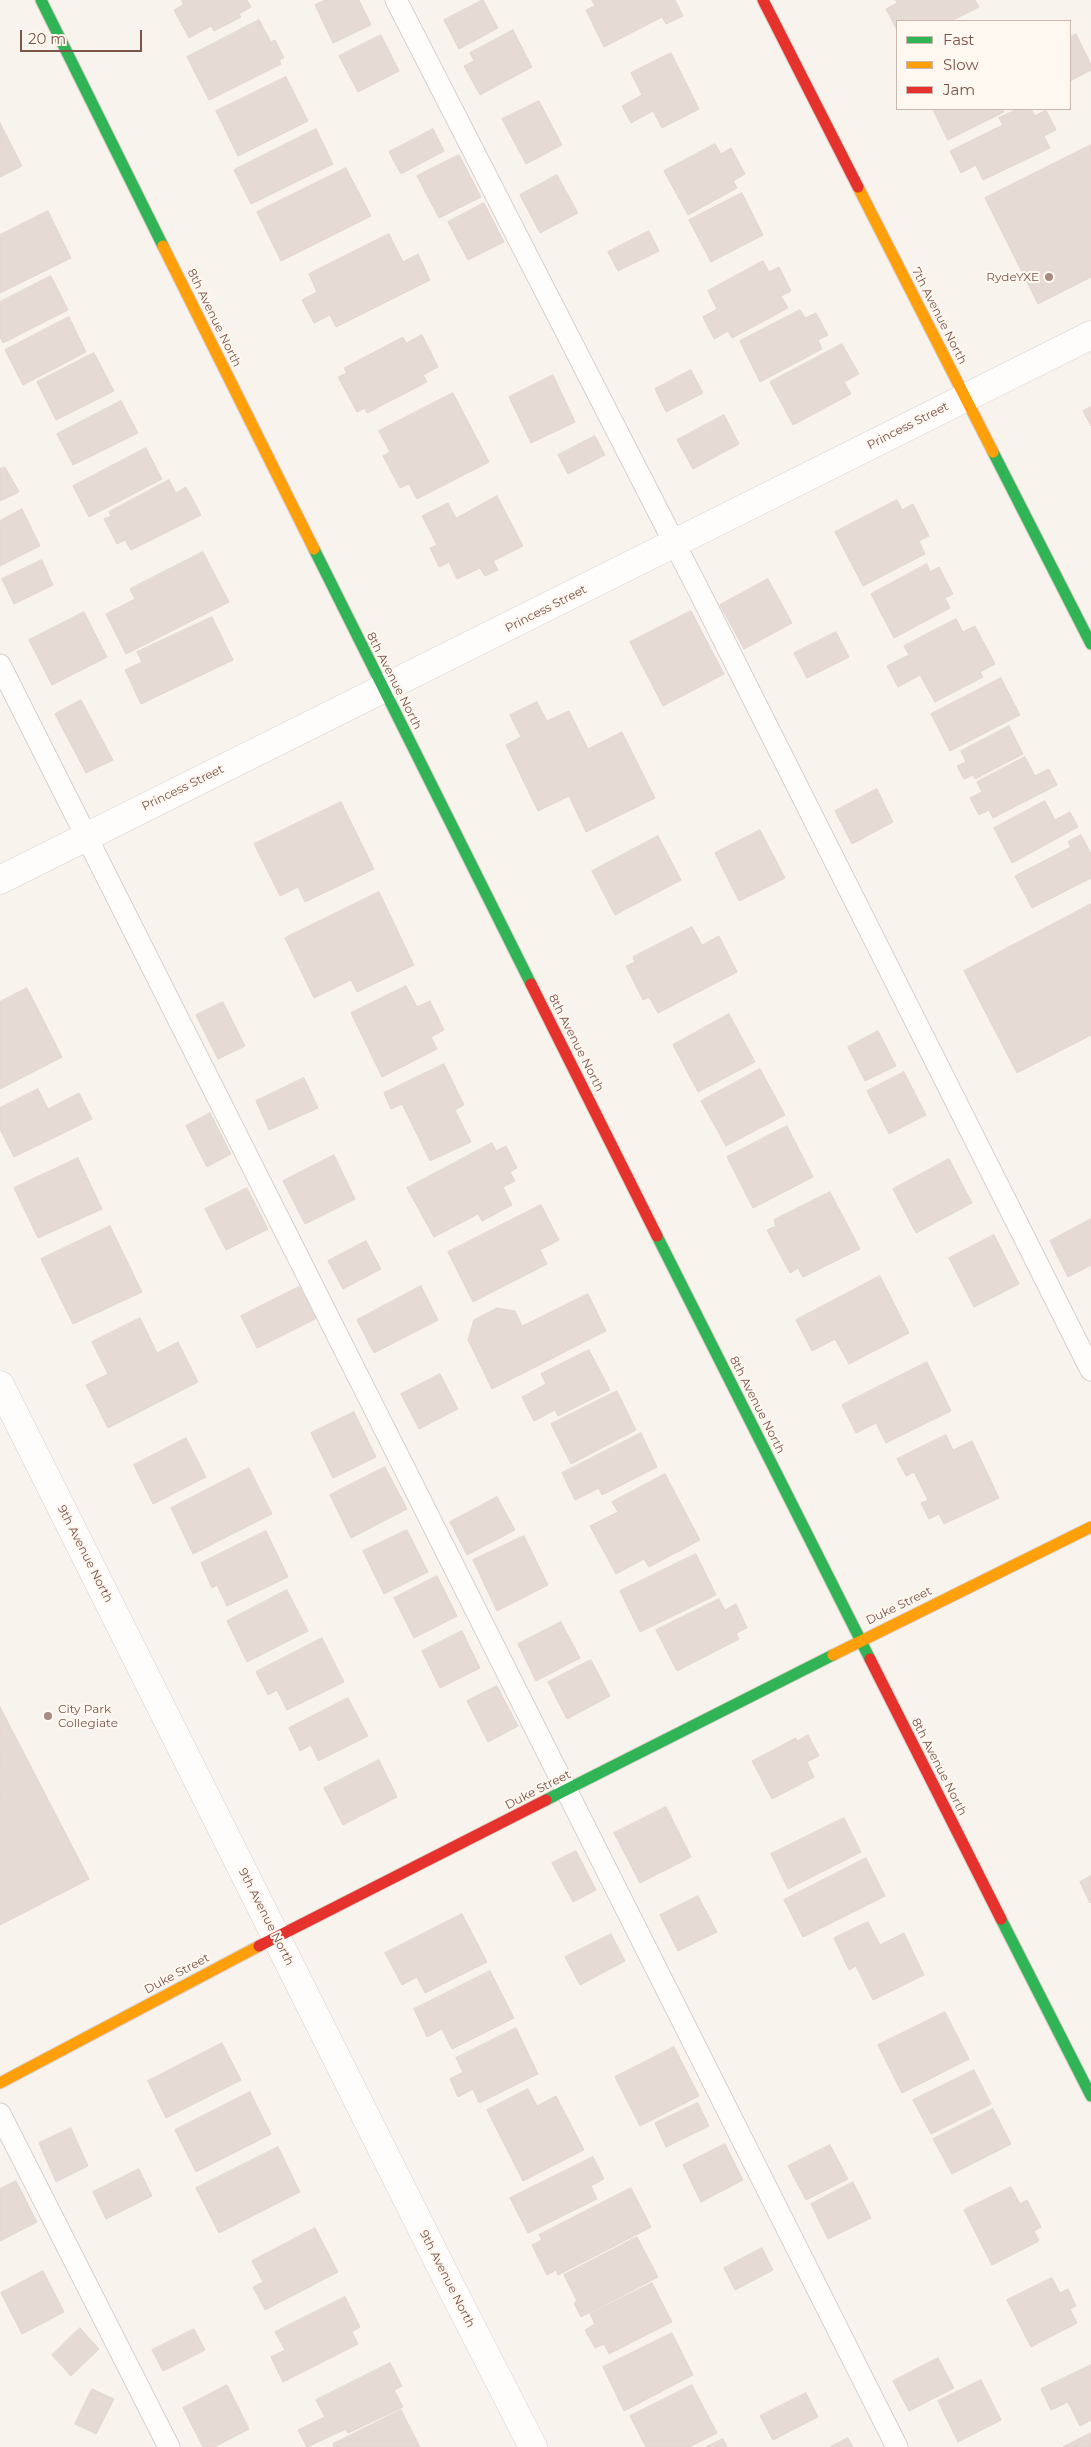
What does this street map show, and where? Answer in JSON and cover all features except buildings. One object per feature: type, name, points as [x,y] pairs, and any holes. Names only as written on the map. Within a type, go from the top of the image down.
[{"type":"street","name":"8th Avenue North","points":[[41,0],[383,690],[860,1641],[1091,2096]]},
{"type":"street","name":"7th Avenue North","points":[[763,0],[1091,644]]},
{"type":"street","name":"Princess Street","points":[[0,880],[1091,335]]},
{"type":"street","name":"9th Avenue North","points":[[0,1385],[534,2447]]},
{"type":"street","name":"Duke Street","points":[[0,2083],[276,1937],[860,1641],[1091,1527]]},
{"type":"lane","points":[[396,0],[675,544],[1091,1370]]},
{"type":"lane","points":[[0,665],[897,2447]]},
{"type":"lane","points":[[0,2114],[169,2447]]},
{"type":"traffic: fast","points":[[41,0],[163,246]]},
{"type":"traffic: fast","points":[[993,452],[1091,644]]},
{"type":"traffic: fast","points":[[314,549],[531,984]]},
{"type":"traffic: fast","points":[[657,1236],[870,1659]]},
{"type":"traffic: fast","points":[[546,1800],[833,1655]]},
{"type":"traffic: fast","points":[[1001,1919],[1091,2096]]},
{"type":"traffic: slow","points":[[858,187],[993,452]]},
{"type":"traffic: slow","points":[[163,246],[314,549]]},
{"type":"traffic: slow","points":[[833,1655],[1091,1527]]},
{"type":"traffic: slow","points":[[0,2083],[259,1946]]},
{"type":"traffic: jam","points":[[763,0],[858,187]]},
{"type":"traffic: jam","points":[[531,984],[657,1236]]},
{"type":"traffic: jam","points":[[870,1659],[1001,1919]]},
{"type":"traffic: jam","points":[[259,1946],[546,1800]]},
{"type":"place","name":"RydeYXE","points":[[1049,277]]},
{"type":"place","name":"City Park Collegiate","points":[[48,1716]]}]
